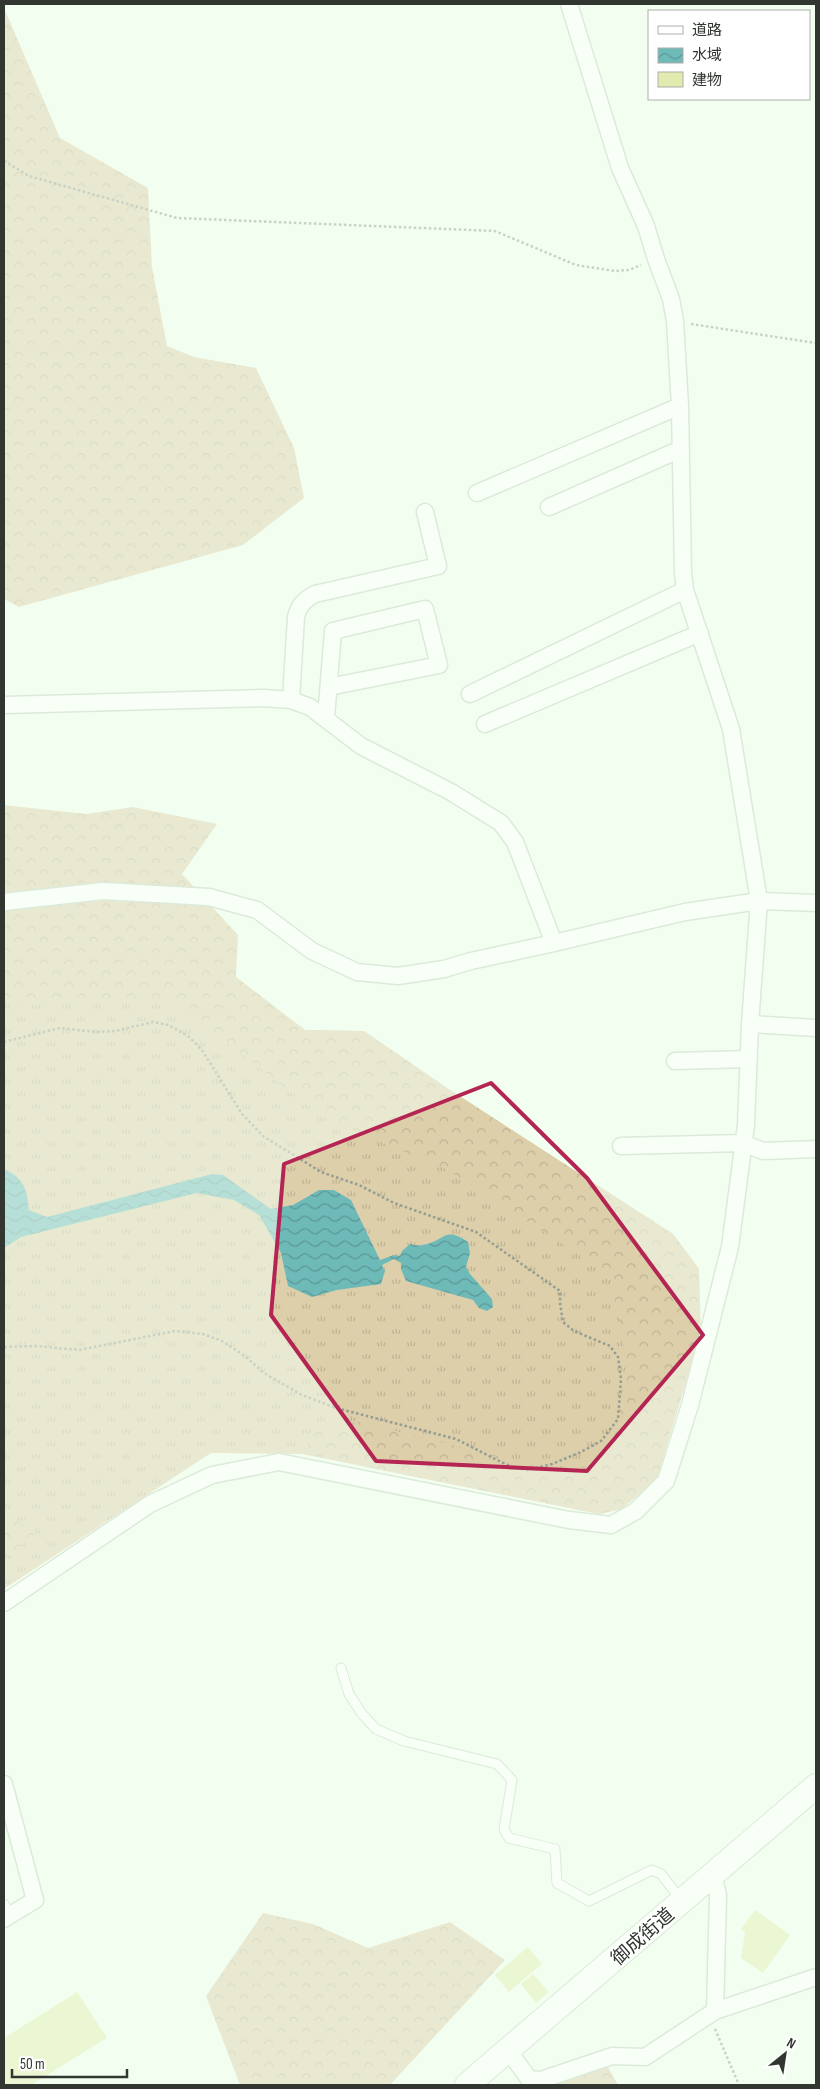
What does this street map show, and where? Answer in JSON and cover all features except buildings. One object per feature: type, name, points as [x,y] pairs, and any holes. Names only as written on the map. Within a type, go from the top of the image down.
[{"type":"street","points":[[4,1603],[150,1504],[212,1475],[279,1462],[569,1520],[611,1525],[636,1511],[666,1480],[690,1405],[730,1247],[743,1143],[759,901],[731,729],[682,573],[680,406],[675,321],[671,299],[646,226],[620,168],[569,4]]},
{"type":"street","points":[[477,493],[680,406]]},
{"type":"street","points":[[549,506],[681,449]]},
{"type":"street","points":[[291,700],[296,617],[301,604],[304,600],[315,594],[438,566],[425,512]]},
{"type":"street","points":[[470,694],[686,590]]},
{"type":"street","points":[[326,718],[333,631],[425,609],[439,665],[329,687]]},
{"type":"street","points":[[485,724],[700,633]]},
{"type":"street","points":[[4,705],[264,698],[291,700],[310,707],[361,746],[451,792],[500,823],[515,842],[554,944]]},
{"type":"street","points":[[4,902],[103,891],[209,898],[257,910],[312,951],[357,972],[398,976],[444,969],[471,961],[554,944],[685,912],[759,901],[816,902]]},
{"type":"street","points":[[750,1024],[816,1028]]},
{"type":"street","points":[[675,1061],[748,1058]]},
{"type":"street","points":[[621,1146],[743,1143],[762,1150],[816,1148]]},
{"type":"street","points":[[4,1784],[35,1900],[6,1912]]},
{"type":"street","name":"御成街道","points":[[467,2085],[816,1786]]},
{"type":"street","points":[[712,2014],[718,1895],[713,1875]]},
{"type":"street","points":[[508,2050],[529,2079],[541,2080],[612,2056],[645,2057],[712,2014],[816,1977]]},
{"type":"lane","points":[[341,1668],[349,1694],[362,1714],[376,1729],[404,1741],[497,1764],[512,1780],[504,1829],[509,1838],[555,1849],[557,1883],[589,1901],[652,1870],[661,1874],[682,1901]]},
{"type":"path","points":[[4,161],[29,176],[177,218],[495,231],[576,265],[615,271],[629,270],[656,259]]},
{"type":"path","points":[[675,321],[816,343]]},
{"type":"path","points":[[4,1042],[60,1028],[96,1032],[115,1031],[154,1022],[168,1025],[188,1036],[202,1050],[242,1114],[264,1136],[321,1172],[359,1185],[394,1203],[476,1232],[560,1291],[563,1322],[574,1331],[610,1346],[618,1357],[621,1380],[618,1419],[601,1441],[552,1464],[528,1470],[515,1468],[456,1439],[336,1408],[302,1396],[264,1373],[245,1356],[222,1341],[202,1334],[175,1331],[79,1350],[36,1346],[4,1347]]},
{"type":"path","points":[[712,2014],[739,2085]]},
{"type":"highlighted area","points":[[491,1083],[587,1178],[703,1335],[587,1471],[376,1461],[271,1315],[284,1164]]},
{"type":"green space","points":[[4,8],[60,138],[148,188],[152,267],[167,346],[194,357],[256,368],[294,448],[304,498],[243,545],[19,607],[4,599]]},
{"type":"green space","points":[[4,805],[86,814],[133,807],[217,824],[182,874],[238,935],[236,977],[305,1030],[364,1031],[447,1088],[673,1234],[699,1269],[701,1332],[657,1479],[622,1509],[599,1514],[303,1454],[314,1427],[359,1422],[571,1474],[608,1451],[628,1366],[610,1275],[448,1170],[330,1121],[224,1041],[168,1002],[4,1005]]},
{"type":"green space","points":[[235,977],[305,1030],[364,1031],[447,1088],[673,1234],[699,1269],[622,1509],[599,1514],[303,1454],[211,1453],[4,1589],[4,979]]},
{"type":"green space","points":[[4,1513],[37,1533],[4,1560]]},
{"type":"green space","points":[[263,1913],[313,1924],[368,1948],[450,1922],[505,1960],[390,2085],[240,2085],[206,1996]]},
{"type":"green space","points":[[608,2067],[618,2085],[537,2085]]},
{"type":"water","points":[[4,1169],[20,1180],[27,1196],[29,1210],[47,1217],[212,1174],[223,1175],[271,1209],[293,1205],[319,1190],[334,1190],[351,1200],[380,1260],[394,1255],[400,1256],[402,1251],[410,1244],[430,1243],[449,1235],[460,1237],[468,1242],[470,1253],[466,1267],[492,1299],[493,1307],[487,1311],[479,1308],[473,1300],[406,1281],[401,1269],[401,1263],[394,1259],[382,1265],[385,1271],[381,1284],[337,1290],[312,1297],[288,1286],[281,1253],[259,1215],[234,1200],[197,1193],[21,1237],[4,1248]]}]
